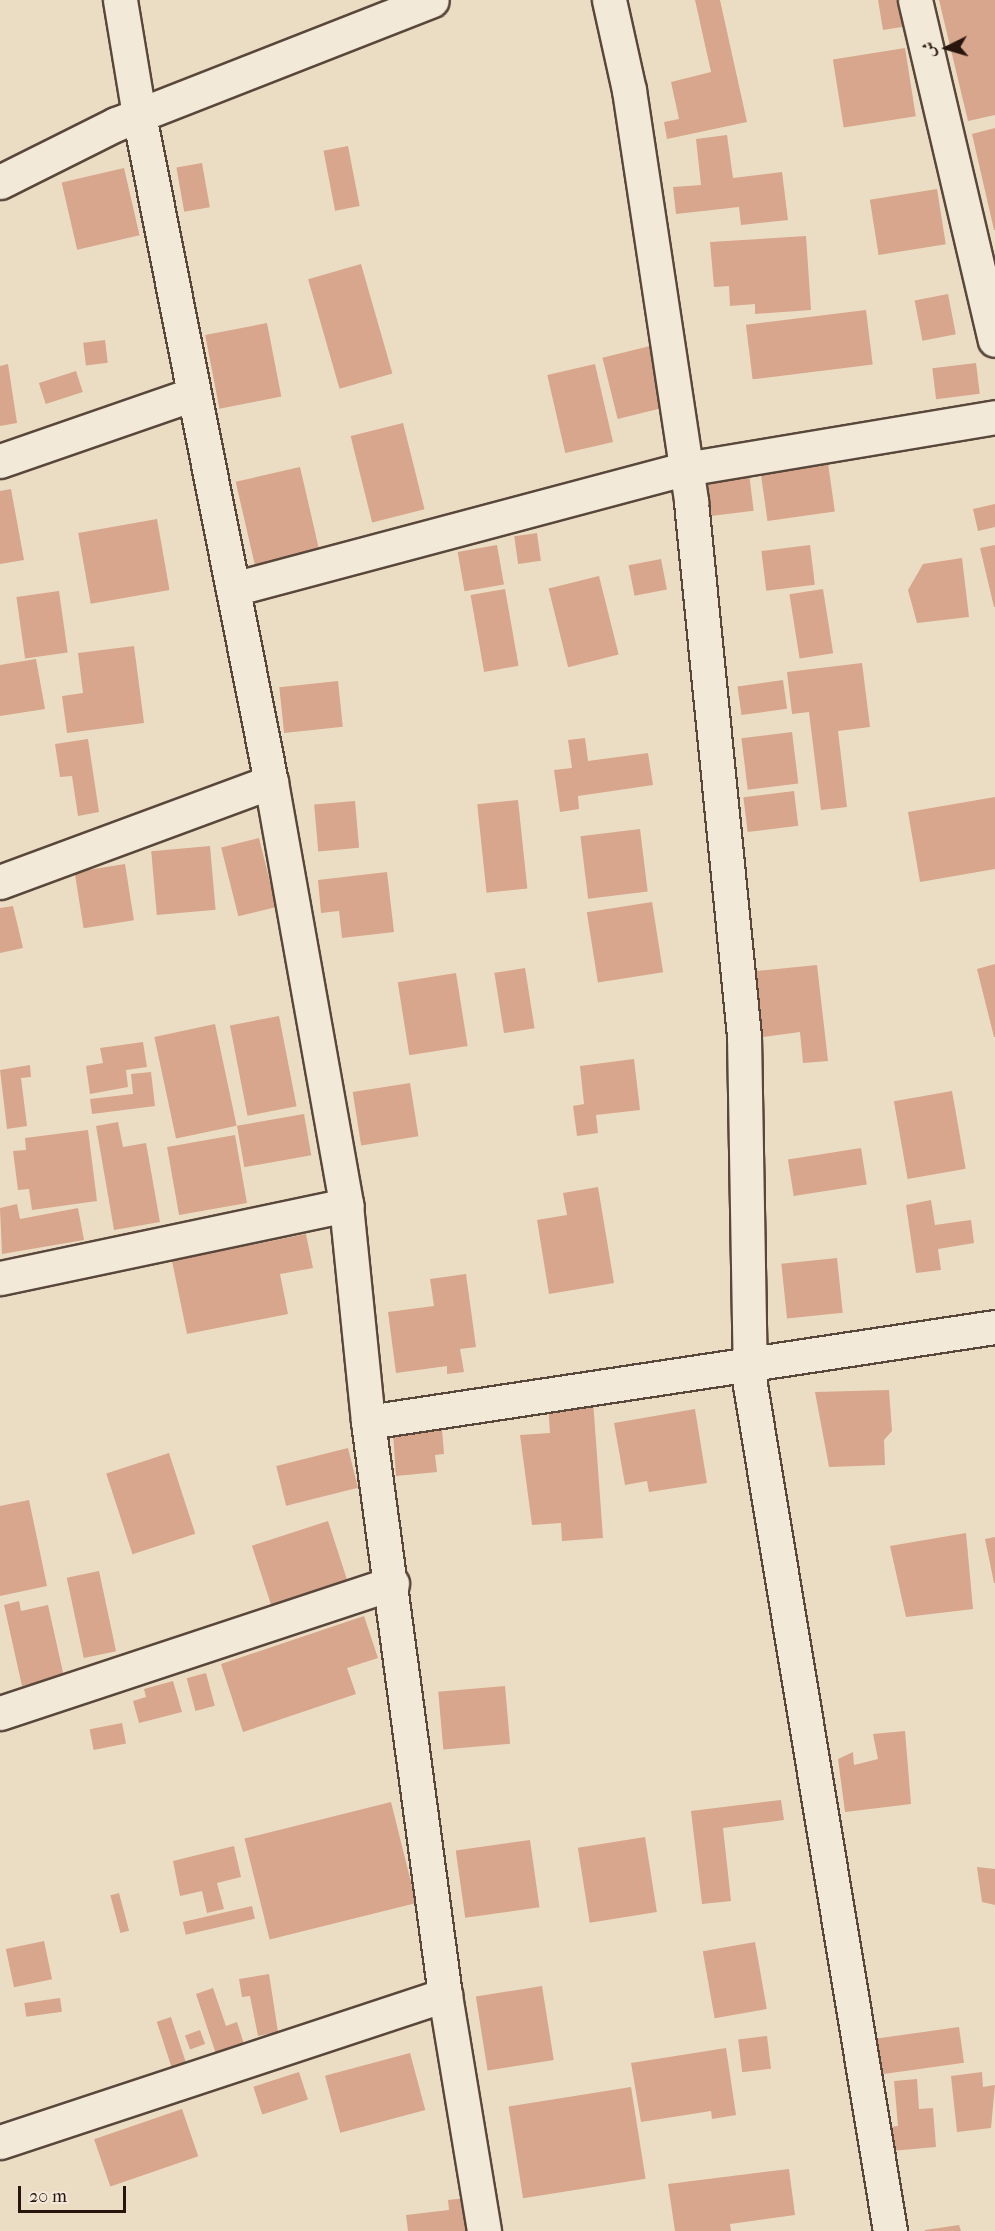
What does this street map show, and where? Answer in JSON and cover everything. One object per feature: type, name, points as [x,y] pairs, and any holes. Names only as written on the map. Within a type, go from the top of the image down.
[{"type":"street","points":[[120,0],[139,115],[271,782],[346,1205],[368,1422],[392,1583],[446,1995],[484,2231]]},
{"type":"street","points":[[0,183],[139,115],[432,0]]},
{"type":"street","points":[[609,0],[629,90],[685,469],[744,1036],[749,1365],[890,2231]]},
{"type":"street","points":[[915,0],[995,340]]},
{"type":"street","points":[[0,461],[194,394]]},
{"type":"street","points":[[233,589],[685,469],[995,417]]},
{"type":"street","points":[[0,882],[271,782]]},
{"type":"street","points":[[0,1278],[346,1205]]},
{"type":"street","points":[[368,1422],[995,1327]]},
{"type":"street","points":[[0,1713],[392,1583]]},
{"type":"street","points":[[0,2142],[446,1995]]},
{"type":"building","points":[[695,0],[720,0],[747,122],[667,139],[664,122],[679,119],[671,82],[711,72]]},
{"type":"building","points":[[878,0],[903,0],[908,26],[883,30]]},
{"type":"building","points":[[939,0],[995,0],[995,115],[968,121]]},
{"type":"building","points":[[905,48],[916,116],[844,128],[833,59]]},
{"type":"building","points":[[995,128],[995,230],[994,230],[972,134]]},
{"type":"building","points":[[727,135],[733,178],[782,172],[788,220],[741,225],[739,207],[676,214],[673,187],[701,185],[696,139]]},
{"type":"building","points":[[348,146],[360,206],[335,211],[323,151]]},
{"type":"building","points":[[202,163],[210,207],[184,212],[176,168]]},
{"type":"building","points":[[124,168],[140,235],[77,250],[62,182]]},
{"type":"building","points":[[937,189],[946,244],[879,255],[870,200]]},
{"type":"building","points":[[806,236],[811,310],[755,314],[755,304],[730,306],[729,286],[714,287],[710,242]]},
{"type":"building","points":[[361,264],[392,374],[340,389],[308,279]]},
{"type":"building","points":[[948,294],[956,334],[922,341],[915,300]]},
{"type":"building","points":[[866,310],[873,365],[753,379],[746,325]]},
{"type":"building","points":[[267,323],[281,397],[219,409],[205,335]]},
{"type":"building","points":[[105,340],[108,363],[86,366],[83,343]]},
{"type":"building","points":[[650,346],[665,407],[618,419],[602,358]]},
{"type":"building","points":[[976,363],[980,394],[936,399],[932,368]]},
{"type":"building","points":[[8,364],[17,423],[0,426],[0,366]]},
{"type":"building","points":[[595,364],[613,442],[565,453],[547,375]]},
{"type":"building","points":[[76,371],[83,392],[46,404],[39,383]]},
{"type":"building","points":[[403,423],[425,509],[372,522],[351,436]]},
{"type":"building","points":[[828,463],[835,512],[767,521],[761,472]]},
{"type":"building","points":[[300,467],[320,555],[256,570],[236,482]]},
{"type":"building","points":[[749,473],[754,511],[709,516],[704,478]]},
{"type":"building","points":[[11,489],[24,560],[0,564],[0,491]]},
{"type":"building","points":[[995,504],[995,527],[978,531],[973,509]]},
{"type":"building","points":[[157,519],[170,590],[91,604],[78,533]]},
{"type":"building","points":[[537,533],[541,561],[518,564],[514,536]]},
{"type":"building","points":[[497,545],[504,584],[465,591],[458,552]]},
{"type":"building","points":[[810,545],[815,585],[766,591],[761,551]]},
{"type":"building","points":[[995,545],[995,607],[994,607],[980,548]]},
{"type":"building","points":[[962,558],[969,617],[917,623],[908,590],[923,564]]},
{"type":"building","points":[[661,559],[667,589],[635,596],[629,565]]},
{"type":"building","points":[[599,576],[619,655],[568,667],[549,589]]},
{"type":"building","points":[[505,589],[519,666],[484,672],[471,595]]},
{"type":"building","points":[[823,589],[833,653],[800,659],[789,594]]},
{"type":"building","points":[[59,591],[68,652],[25,658],[16,597]]},
{"type":"building","points":[[134,646],[144,723],[67,733],[62,696],[83,693],[78,653]]},
{"type":"building","points":[[36,659],[45,709],[0,716],[0,665]]},
{"type":"building","points":[[862,663],[870,727],[838,731],[847,807],[821,810],[809,712],[792,714],[787,672]]},
{"type":"building","points":[[783,680],[787,709],[741,715],[737,686]]},
{"type":"building","points":[[338,681],[343,727],[284,733],[279,687]]},
{"type":"building","points":[[792,732],[798,784],[748,790],[741,738]]},
{"type":"building","points":[[585,738],[588,761],[648,753],[653,785],[578,796],[579,809],[560,812],[554,770],[572,768],[568,740]]},
{"type":"building","points":[[88,739],[99,812],[78,816],[72,776],[60,777],[55,744]]},
{"type":"building","points":[[794,791],[798,826],[748,832],[743,797]]},
{"type":"building","points":[[995,797],[995,869],[920,882],[908,812]]},
{"type":"building","points":[[518,800],[527,889],[487,893],[477,804]]},
{"type":"building","points":[[355,801],[359,848],[318,851],[314,805]]},
{"type":"building","points":[[640,829],[648,892],[588,899],[580,836]]},
{"type":"building","points":[[259,838],[276,907],[238,916],[221,847]]},
{"type":"building","points":[[210,846],[216,910],[157,915],[151,851]]},
{"type":"building","points":[[125,864],[134,920],[84,928],[75,872]]},
{"type":"building","points":[[387,872],[394,932],[342,938],[339,911],[321,913],[318,880]]},
{"type":"building","points":[[652,902],[663,972],[598,982],[587,912]]},
{"type":"building","points":[[13,906],[23,948],[0,953],[0,908]]},
{"type":"building","points":[[995,964],[995,1037],[994,1037],[977,969]]},
{"type":"building","points":[[817,965],[828,1061],[803,1063],[800,1032],[763,1037],[756,971]]},
{"type":"building","points":[[525,968],[535,1028],[504,1033],[494,973]]},
{"type":"building","points":[[456,973],[468,1046],[409,1055],[398,982]]},
{"type":"building","points":[[279,1016],[297,1106],[247,1116],[230,1026]]},
{"type":"building","points":[[215,1024],[237,1126],[176,1139],[154,1037]]},
{"type":"building","points":[[143,1042],[147,1067],[126,1070],[128,1087],[90,1094],[86,1066],[103,1063],[100,1048]]},
{"type":"building","points":[[634,1059],[640,1110],[596,1115],[598,1133],[577,1136],[573,1106],[584,1104],[580,1066]]},
{"type":"building","points":[[30,1065],[31,1077],[21,1078],[27,1126],[7,1129],[0,1070]]},
{"type":"building","points":[[151,1072],[155,1106],[92,1114],[90,1099],[133,1094],[131,1074]]},
{"type":"building","points":[[410,1083],[418,1136],[361,1145],[353,1092]]},
{"type":"building","points":[[952,1091],[966,1169],[908,1179],[894,1101]]},
{"type":"building","points":[[304,1114],[311,1155],[244,1167],[237,1126]]},
{"type":"building","points":[[118,1122],[123,1147],[146,1143],[160,1222],[114,1230],[96,1126]]},
{"type":"building","points":[[88,1130],[97,1201],[32,1210],[29,1189],[18,1190],[13,1151],[26,1150],[25,1138]]},
{"type":"building","points":[[235,1135],[247,1203],[179,1215],[167,1147]]},
{"type":"building","points":[[861,1148],[867,1185],[794,1196],[788,1160]]},
{"type":"building","points":[[598,1187],[614,1283],[549,1294],[537,1220],[567,1215],[563,1193]]},
{"type":"building","points":[[931,1200],[935,1225],[971,1220],[974,1243],[938,1249],[941,1270],[916,1273],[906,1205]]},
{"type":"building","points":[[17,1204],[20,1219],[78,1208],[84,1240],[2,1254],[0,1208]]},
{"type":"building","points":[[306,1234],[313,1268],[280,1274],[288,1314],[187,1334],[172,1261]]},
{"type":"building","points":[[837,1258],[843,1313],[787,1319],[781,1264]]},
{"type":"building","points":[[466,1274],[476,1347],[460,1349],[464,1372],[447,1374],[447,1366],[396,1373],[388,1312],[434,1306],[430,1279]]},
{"type":"building","points":[[889,1390],[892,1431],[884,1440],[885,1465],[829,1467],[815,1392]]},
{"type":"building","points":[[593,1400],[603,1538],[562,1541],[561,1523],[532,1525],[520,1435],[550,1433],[548,1403]]},
{"type":"building","points":[[695,1409],[707,1483],[649,1492],[647,1481],[625,1485],[614,1423]]},
{"type":"building","points":[[442,1429],[444,1454],[435,1455],[437,1472],[396,1476],[393,1433]]},
{"type":"building","points":[[348,1448],[358,1488],[286,1506],[276,1466]]},
{"type":"building","points":[[169,1453],[195,1534],[132,1554],[106,1473]]},
{"type":"building","points":[[29,1500],[47,1586],[0,1596],[0,1506]]},
{"type":"building","points":[[328,1521],[347,1580],[271,1605],[252,1546]]},
{"type":"building","points":[[966,1533],[973,1609],[906,1617],[890,1546]]},
{"type":"building","points":[[995,1537],[995,1583],[994,1583],[985,1539]]},
{"type":"building","points":[[99,1571],[116,1651],[84,1658],[67,1578]]},
{"type":"building","points":[[19,1601],[21,1611],[48,1605],[64,1677],[22,1686],[4,1605]]},
{"type":"building","points":[[364,1616],[378,1658],[347,1668],[356,1694],[243,1732],[221,1664]]},
{"type":"building","points":[[206,1673],[215,1706],[195,1711],[187,1678]]},
{"type":"building","points":[[173,1681],[182,1712],[139,1723],[133,1701],[146,1697],[144,1689]]},
{"type":"building","points":[[505,1686],[510,1744],[443,1750],[438,1692]]},
{"type":"building","points":[[122,1723],[126,1744],[94,1750],[90,1729]]},
{"type":"building","points":[[905,1731],[911,1804],[845,1812],[838,1759],[853,1752],[854,1765],[878,1759],[873,1734]]},
{"type":"building","points":[[781,1800],[784,1820],[723,1828],[731,1901],[702,1904],[691,1811]]},
{"type":"building","points":[[391,1802],[416,1903],[270,1939],[244,1839]]},
{"type":"building","points":[[645,1837],[657,1912],[590,1923],[578,1848]]},
{"type":"building","points":[[530,1840],[539,1907],[465,1918],[456,1850]]},
{"type":"building","points":[[234,1846],[241,1877],[217,1883],[224,1909],[207,1913],[202,1891],[180,1896],[173,1861]]},
{"type":"building","points":[[977,1867],[995,1869],[995,1905],[982,1902]]},
{"type":"building","points":[[119,1893],[129,1931],[120,1933],[110,1895]]},
{"type":"building","points":[[252,1906],[255,1919],[186,1935],[183,1922]]},
{"type":"building","points":[[44,1941],[52,1979],[14,1987],[6,1949]]},
{"type":"building","points":[[755,1942],[767,2009],[715,2018],[703,1951]]},
{"type":"building","points":[[269,1974],[278,2032],[258,2036],[250,1996],[242,1997],[239,1979]]},
{"type":"building","points":[[542,1986],[554,2060],[488,2071],[476,1996]]},
{"type":"building","points":[[213,1988],[226,2026],[237,2022],[244,2044],[216,2054],[196,1994]]},
{"type":"building","points":[[60,1998],[62,2012],[26,2017],[24,2003]]},
{"type":"building","points":[[171,2017],[186,2064],[172,2068],[157,2022]]},
{"type":"building","points":[[959,2027],[964,2063],[882,2074],[877,2039]]},
{"type":"building","points":[[200,2030],[205,2044],[190,2050],[185,2035]]},
{"type":"building","points":[[767,2036],[771,2069],[742,2072],[738,2040]]},
{"type":"building","points":[[726,2048],[736,2115],[712,2119],[711,2111],[641,2122],[631,2063]]},
{"type":"building","points":[[410,2053],[425,2110],[340,2133],[325,2076]]},
{"type":"building","points":[[299,2072],[308,2100],[262,2114],[253,2087]]},
{"type":"building","points":[[982,2072],[983,2087],[995,2085],[991,2128],[957,2132],[951,2076]]},
{"type":"building","points":[[917,2079],[919,2109],[933,2108],[936,2147],[891,2151],[888,2127],[898,2126],[894,2081]]},
{"type":"building","points":[[631,2087],[646,2179],[523,2198],[509,2106]]},
{"type":"building","points":[[182,2109],[198,2156],[110,2187],[94,2139]]},
{"type":"building","points":[[789,2169],[795,2215],[730,2224],[731,2231],[675,2231],[668,2184]]},
{"type":"building","points":[[465,2198],[469,2231],[408,2231],[406,2215],[449,2210],[448,2200]]},
{"type":"building","points":[[959,2225],[961,2231],[925,2231],[925,2230]]}]
